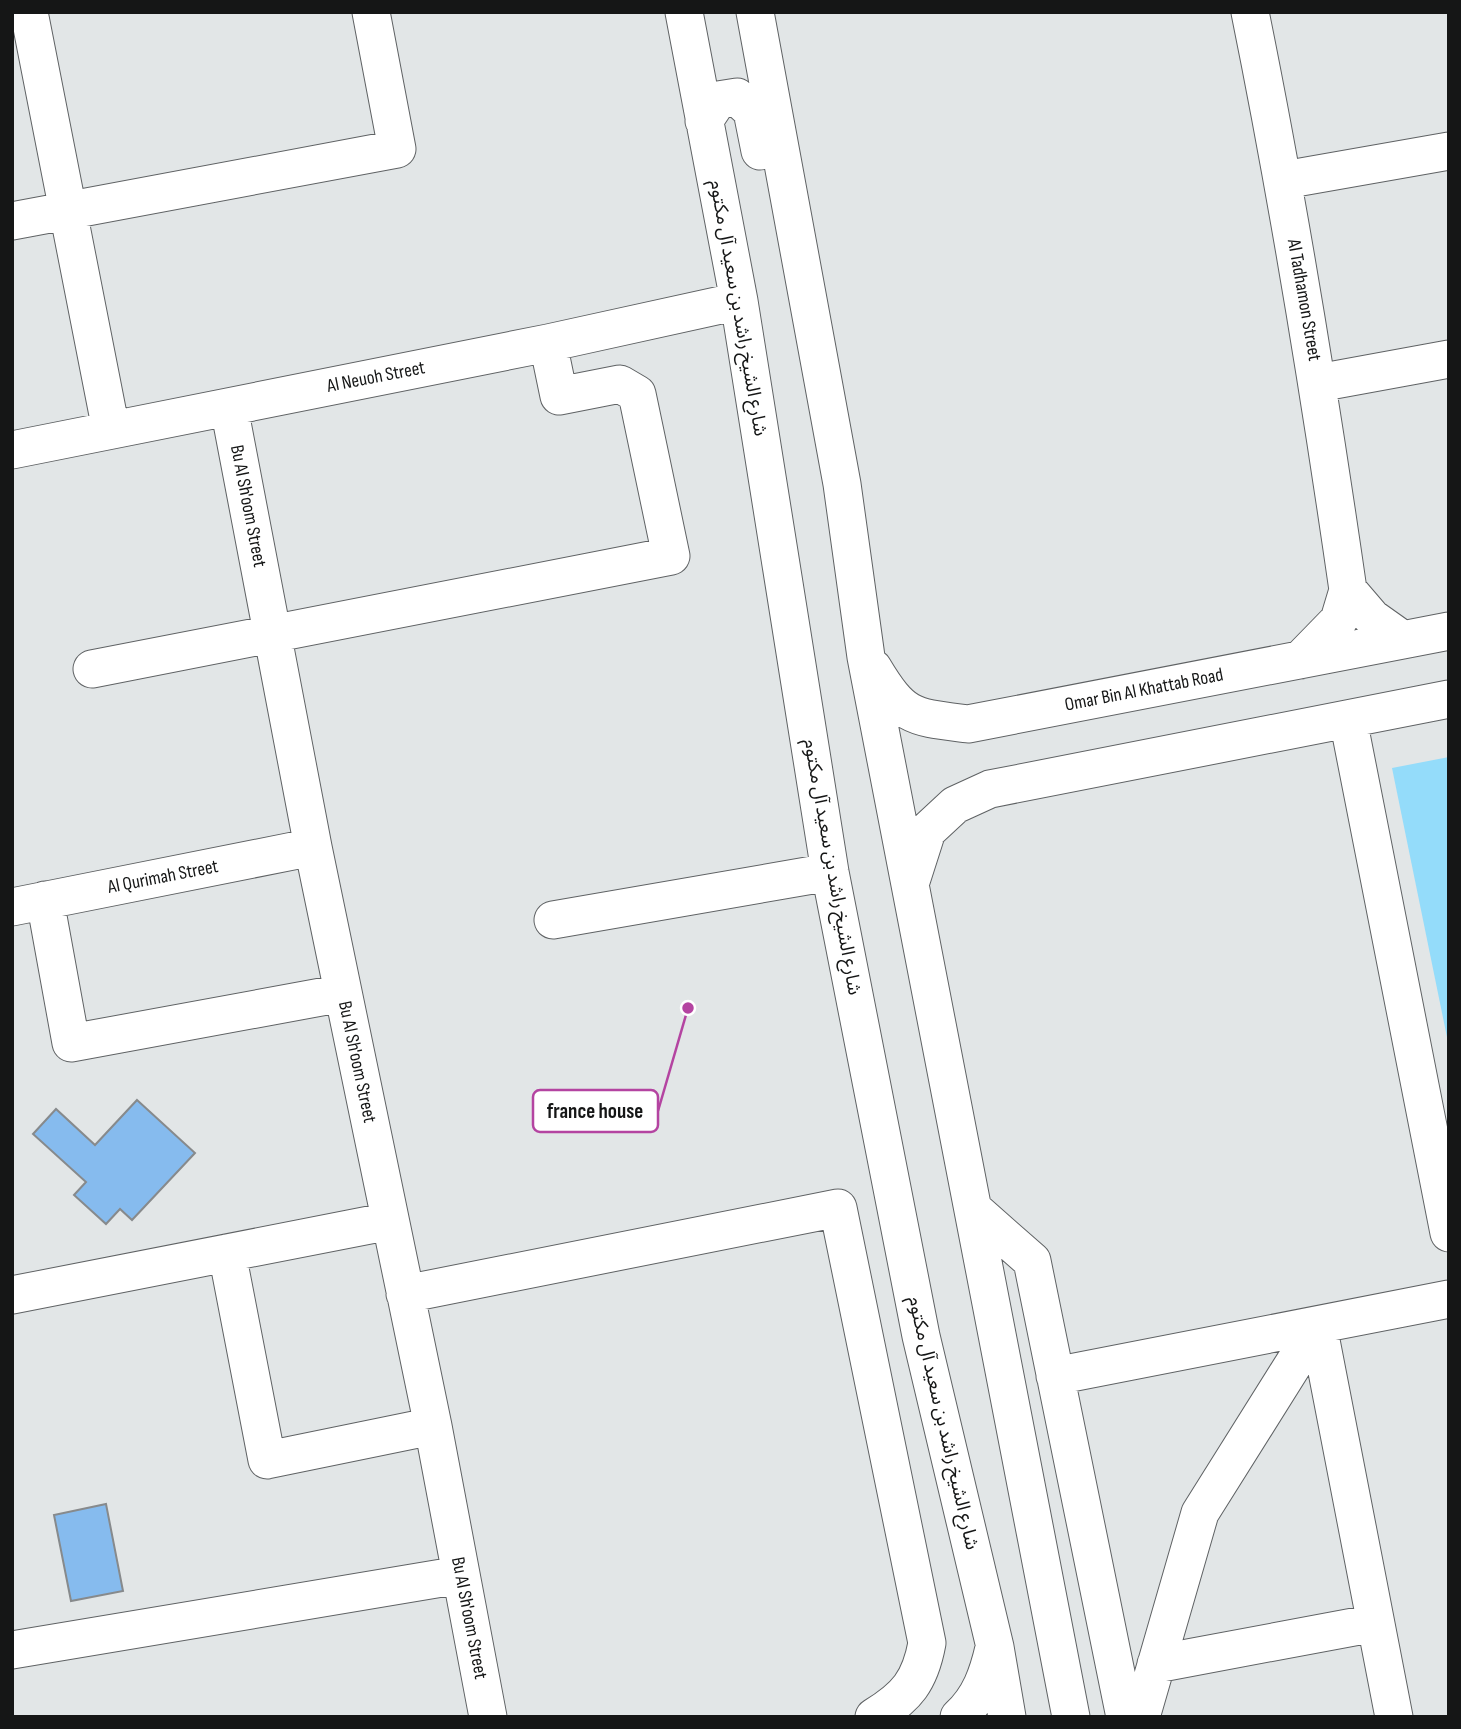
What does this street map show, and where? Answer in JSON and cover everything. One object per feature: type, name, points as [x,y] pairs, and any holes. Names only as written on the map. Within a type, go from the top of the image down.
[{"type":"street","points":[[29,12],[111,430]]},
{"type":"street","points":[[12,221],[397,149],[371,12]]},
{"type":"street","name":"شارع الشيخ راشد بن سعيد آل مكتوم","points":[[684,12],[739,301],[830,872],[921,1336],[995,1647],[1007,1717]]},
{"type":"street","points":[[755,12],[842,484],[866,657],[1071,1717]]},
{"type":"street","name":"Al Tadhamon Street","points":[[1250,12],[1284,180],[1318,383],[1348,590],[1339,620],[1300,660]]},
{"type":"street","points":[[705,121],[718,100],[737,97],[752,111],[790,302],[842,484]]},
{"type":"street","points":[[1284,180],[1449,150]]},
{"type":"street","name":"Al Neuoh Street","points":[[12,450],[739,301]]},
{"type":"street","points":[[92,669],[671,556],[637,394],[620,384],[559,396],[548,342]]},
{"type":"street","points":[[1318,383],[1449,359]]},
{"type":"street","name":"Bu Al Sh'oom Street","points":[[229,407],[313,847],[433,1426],[488,1717]]},
{"type":"street","points":[[1348,590],[1372,618],[1403,640]]},
{"type":"street","name":"Omar Bin Al Khattab Road","points":[[866,657],[890,695],[902,708],[928,719],[968,724],[1449,631]]},
{"type":"street","points":[[910,882],[927,831],[955,805],[990,789],[1449,699]]},
{"type":"street","points":[[1349,719],[1449,1233]]},
{"type":"street","name":"Al Qurimah Street","points":[[29,904],[313,847]]},
{"type":"street","points":[[553,920],[830,872]]},
{"type":"street","points":[[29,904],[71,1043],[343,993]]},
{"type":"street","points":[[405,1294],[838,1208],[927,1643],[922,1668],[910,1689],[874,1717]]},
{"type":"street","points":[[974,1209],[1032,1261],[1125,1717]]},
{"type":"street","points":[[12,1294],[390,1221]]},
{"type":"street","points":[[227,1253],[267,1460],[433,1426]]},
{"type":"street","points":[[1055,1376],[1449,1299]]},
{"type":"street","points":[[1318,1325],[1394,1717]]},
{"type":"street","points":[[1141,1717],[1200,1513],[1318,1325]]},
{"type":"street","points":[[866,1345],[921,1336]]},
{"type":"street","points":[[12,1650],[460,1575]]},
{"type":"street","points":[[1156,1664],[1375,1623]]},
{"type":"street","points":[[960,1717],[969,1709],[988,1677],[995,1647]]},
{"type":"shaded area","points":[[1449,757],[1449,1047],[1392,768]]},
{"type":"building","points":[[137,1100],[195,1153],[132,1220],[120,1209],[106,1224],[74,1195],[86,1182],[33,1134],[56,1109],[95,1145]]},
{"type":"building","points":[[106,1504],[123,1591],[71,1601],[54,1515]]},
{"type":"place","name":"france house","points":[[688,1008]]}]
